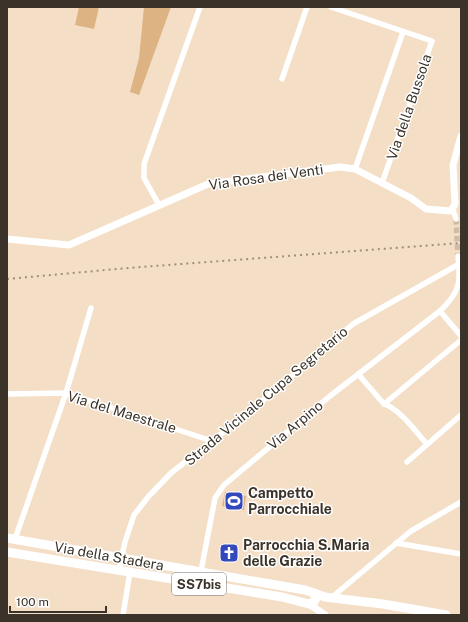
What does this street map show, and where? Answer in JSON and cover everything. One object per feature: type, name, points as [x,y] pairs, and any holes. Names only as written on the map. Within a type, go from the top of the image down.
[{"type":"main road","name":"Via della Stadera","points":[[11,539],[290,588],[310,599]]},
{"type":"main road","name":"Via della Stadera","points":[[7,552],[282,597],[310,599]]},
{"type":"main road","points":[[282,597],[290,593],[290,588]]},
{"type":"main road","name":"SS7bis","points":[[310,599],[328,598],[383,604],[446,615]]},
{"type":"street","points":[[159,205],[144,178],[144,164],[200,7]]},
{"type":"street","points":[[282,79],[307,7]]},
{"type":"street","name":"Via della Bussola","points":[[331,7],[432,41],[382,183]]},
{"type":"street","points":[[354,169],[404,32]]},
{"type":"street","points":[[456,219],[453,210],[455,204],[455,188],[453,165],[461,136]]},
{"type":"street","name":"Via Rosa dei Venti","points":[[7,239],[69,245],[208,184],[340,167],[354,169],[411,198],[426,209],[446,212],[453,210]]},
{"type":"street","name":"Via Arpino","points":[[201,572],[215,498],[224,485],[358,374],[440,311],[453,298],[458,288],[460,263],[458,256]]},
{"type":"street","name":"Strada Vicinale Cupa Segretario","points":[[119,570],[125,542],[134,516],[148,497],[171,474],[353,324],[460,263]]},
{"type":"street","points":[[11,539],[66,393],[91,308]]},
{"type":"street","points":[[440,311],[461,336]]},
{"type":"street","points":[[384,404],[461,340]]},
{"type":"street","points":[[358,374],[384,404],[390,406],[408,422],[427,444]]},
{"type":"street","name":"Via del Maestrale","points":[[7,394],[66,393],[212,441]]},
{"type":"street","points":[[407,462],[461,415]]},
{"type":"street","points":[[328,598],[411,531],[461,502]]},
{"type":"street","points":[[396,543],[461,554]]},
{"type":"street","points":[[123,615],[130,572]]},
{"type":"street","points":[[310,599],[323,614]]},
{"type":"shaded area","points":[[79,7],[99,7],[94,29],[75,25]]},
{"type":"shaded area","points":[[144,7],[171,7],[139,95],[130,92],[139,58]]},
{"type":"shaded area","name":"Campetto Parrocchiale","points":[[225,492],[246,496],[244,510],[222,506]]},
{"type":"tunnel","points":[[456,219],[458,256]]},
{"type":"railway","points":[[7,279],[128,268],[461,243]]},
{"type":"place","name":"Campetto Parrocchiale","points":[[234,501]]},
{"type":"place","name":"Parrocchia S.Maria delle Grazie","points":[[229,553]]}]
